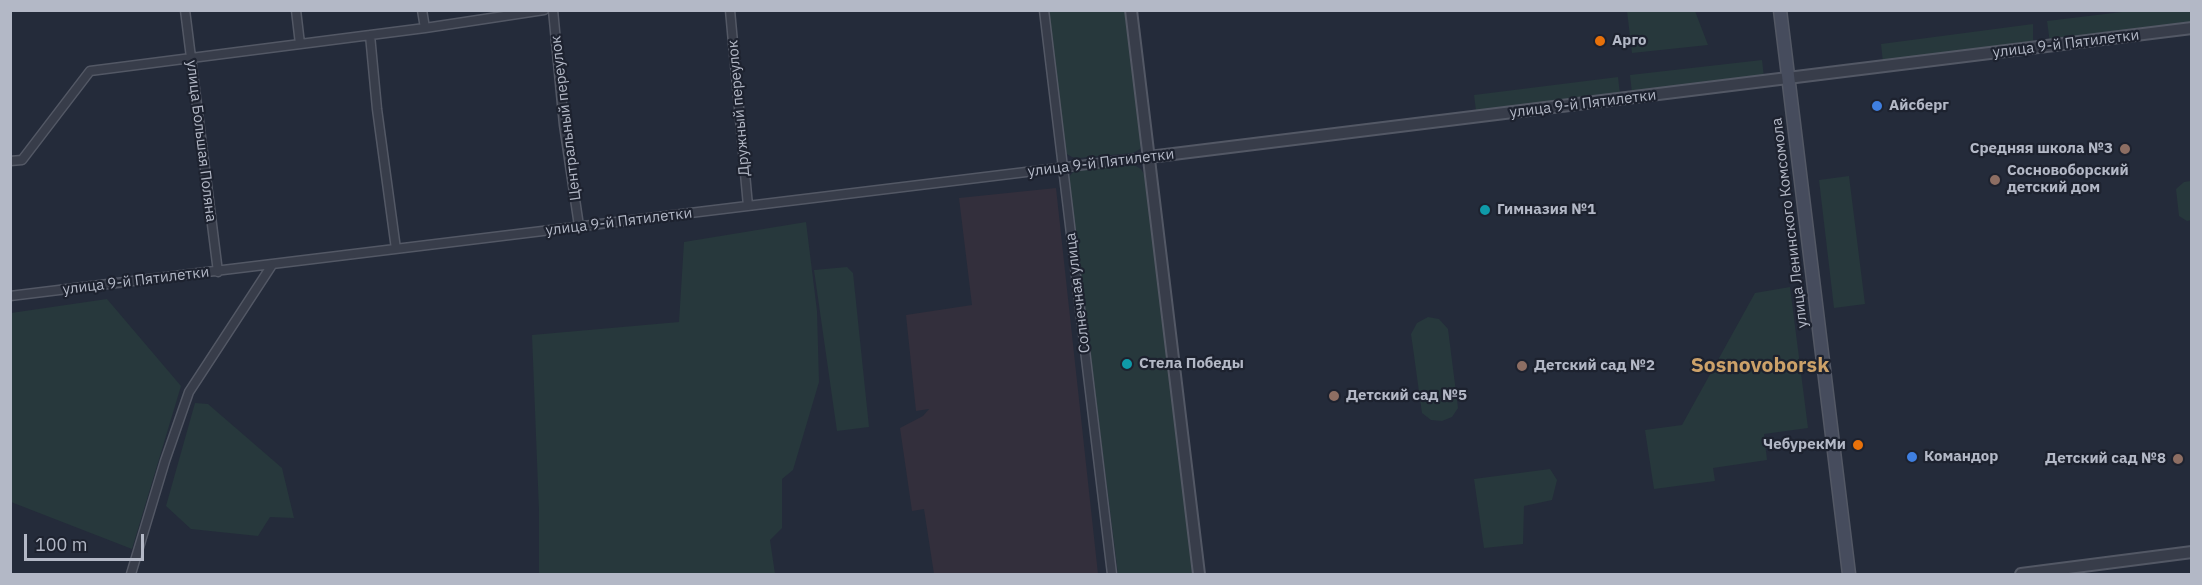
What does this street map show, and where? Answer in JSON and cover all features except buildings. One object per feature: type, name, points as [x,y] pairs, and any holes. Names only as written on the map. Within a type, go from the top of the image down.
[{"type":"main road","name":"улица Ленинского Комсомола","points":[[1780,10],[1849,574]]},
{"type":"street","name":"улица Большая Поляна","points":[[185,10],[218,272]]},
{"type":"street","points":[[296,10],[300,44]]},
{"type":"street","points":[[422,10],[425,28]]},
{"type":"street","points":[[10,161],[22,160],[90,71],[425,28],[544,10]]},
{"type":"street","name":"Центральный переулок","points":[[553,10],[564,125],[579,226]]},
{"type":"street","name":"Дружный переулок","points":[[730,10],[748,206]]},
{"type":"street","name":"Солнечная улица","points":[[1044,10],[1112,574]]},
{"type":"street","points":[[1131,10],[1199,574]]},
{"type":"street","name":"улица 9-й Пятилетки","points":[[10,296],[1149,158],[2192,28]]},
{"type":"street","points":[[370,35],[377,109],[396,249]]},
{"type":"street","points":[[131,574],[165,460],[189,392],[272,265]]},
{"type":"street","points":[[2021,574],[2192,552]]},
{"type":"shaded area","points":[[1048,11],[1126,11],[1142,143],[1140,149],[1133,153],[1078,158],[1065,153]]},
{"type":"shaded area","points":[[1627,11],[1695,11],[1708,45],[1632,53]]},
{"type":"shaded area","points":[[2130,11],[2191,11],[2191,24],[2050,43],[2047,21]]},
{"type":"shaded area","points":[[2033,24],[2033,43],[1883,63],[1881,44]]},
{"type":"shaded area","points":[[1762,60],[1764,77],[1632,93],[1630,75]]},
{"type":"shaded area","points":[[1618,77],[1620,94],[1476,111],[1474,95]]},
{"type":"shaded area","points":[[1134,165],[1141,169],[1145,176],[1195,574],[1118,574],[1068,178],[1075,170]]},
{"type":"shaded area","points":[[1849,176],[1865,304],[1834,308],[1819,180]]},
{"type":"shaded area","points":[[2191,181],[2191,220],[2187,221],[2179,216],[2176,189],[2184,182]]},
{"type":"shaded area","points":[[1056,188],[1098,574],[934,574],[924,509],[912,511],[900,428],[923,416],[929,409],[916,411],[906,315],[972,305],[959,198]]},
{"type":"shaded area","points":[[806,222],[817,311],[819,382],[793,470],[782,479],[782,528],[770,540],[775,574],[539,574],[539,511],[532,335],[679,322],[684,242]]},
{"type":"shaded area","points":[[847,267],[853,273],[869,427],[837,431],[814,270]]},
{"type":"shaded area","points":[[1790,287],[1808,428],[1764,434],[1767,460],[1713,468],[1715,481],[1654,489],[1645,430],[1682,425],[1755,293]]},
{"type":"shaded area","points":[[107,299],[181,386],[132,549],[11,502],[11,313]]},
{"type":"shaded area","points":[[1428,317],[1439,319],[1448,329],[1458,408],[1452,417],[1442,421],[1431,420],[1422,413],[1411,334],[1417,323]]},
{"type":"shaded area","points":[[195,403],[208,404],[282,468],[294,518],[270,517],[258,536],[191,529],[166,506]]},
{"type":"shaded area","points":[[1550,469],[1557,480],[1552,500],[1524,506],[1523,544],[1484,548],[1474,479]]},
{"type":"place","name":"Арго","points":[[1600,41]]},
{"type":"place","name":"Айсберг","points":[[1877,106]]},
{"type":"place","name":"Средняя школа №3","points":[[2125,149]]},
{"type":"place","name":"Сосновоборский детский дом","points":[[1995,180]]},
{"type":"place","name":"Гимназия №1","points":[[1485,210]]},
{"type":"place","name":"Стела Победы","points":[[1127,364]]},
{"type":"place","name":"Детский сад №2","points":[[1522,366]]},
{"type":"place","name":"Детский сад №5","points":[[1334,396]]},
{"type":"place","name":"ЧебурекМи","points":[[1858,445]]},
{"type":"place","name":"Командор","points":[[1912,457]]},
{"type":"place","name":"Детский сад №8","points":[[2178,459]]},
{"type":"district","name":"Sosnovoborsk","points":[[1760,366]]}]
